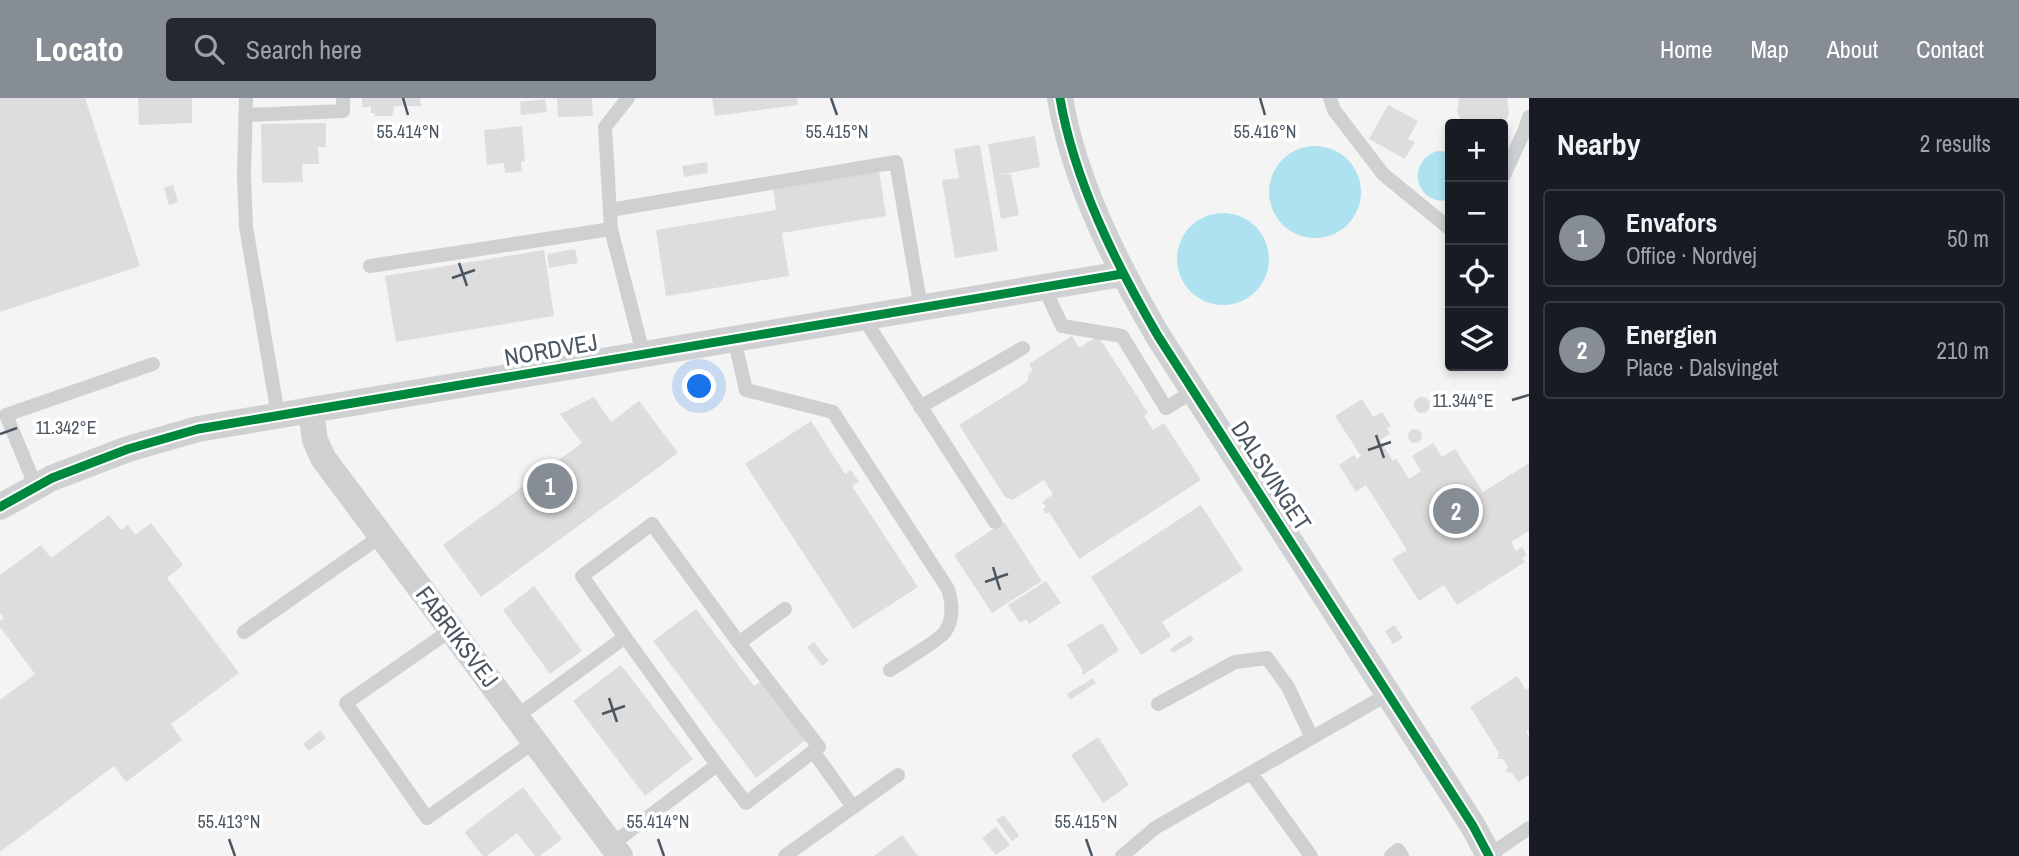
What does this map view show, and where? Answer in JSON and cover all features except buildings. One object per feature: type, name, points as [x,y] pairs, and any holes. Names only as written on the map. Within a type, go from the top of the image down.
[{"type":"street","name":"DALSVINGET","points":[[1060,98],[1063,120],[1088,195],[1122,274],[1473,826],[1489,856]]},
{"type":"street","name":"NORDVEJ","points":[[0,507],[52,478],[128,449],[198,429],[1122,274]]},
{"type":"street","name":"FABRIKSVEJ","points":[[311,411],[315,440],[323,458],[615,850]]},
{"type":"lane","points":[[246,98],[246,227],[278,415]]},
{"type":"lane","points":[[245,115],[343,111],[343,98]]},
{"type":"lane","points":[[628,98],[605,127],[611,229],[643,353]]},
{"type":"lane","points":[[1330,98],[1334,110],[1383,174],[1445,225]]},
{"type":"lane","points":[[1508,168],[1527,132],[1529,117]]},
{"type":"lane","points":[[610,210],[896,162],[921,308]]},
{"type":"lane","points":[[370,266],[611,229]]},
{"type":"lane","points":[[1044,287],[1062,326],[1122,336],[1167,408],[1194,391]]},
{"type":"lane","points":[[863,317],[995,522]]},
{"type":"lane","points":[[734,339],[746,390],[833,412],[948,589],[951,617],[944,633],[890,670]]},
{"type":"lane","points":[[920,407],[1023,348]]},
{"type":"lane","points":[[36,487],[6,415],[153,364]]},
{"type":"lane","points":[[652,524],[819,747],[746,803],[625,637],[582,576],[652,524]]},
{"type":"lane","points":[[244,632],[381,536]]},
{"type":"lane","points":[[739,643],[785,609]]},
{"type":"lane","points":[[451,630],[346,703],[427,818],[534,742]]},
{"type":"lane","points":[[516,717],[625,637]]},
{"type":"lane","points":[[1158,705],[1235,662],[1267,658],[1288,687],[1312,738]]},
{"type":"lane","points":[[1122,856],[1155,828],[1388,694]]},
{"type":"lane","points":[[813,751],[853,807]]},
{"type":"lane","points":[[615,850],[717,765]]},
{"type":"lane","points":[[1251,773],[1311,856]]},
{"type":"lane","points":[[785,856],[898,775]]},
{"type":"lane","points":[[1489,856],[1529,828]]},
{"type":"lane","points":[[1391,856],[1398,850],[1402,856]]},
{"type":"water","points":[[1315,146],[1333,149],[1348,159],[1358,174],[1361,192],[1358,210],[1348,225],[1333,235],[1315,238],[1297,235],[1282,225],[1272,210],[1269,192],[1272,174],[1282,159],[1297,149]]},
{"type":"water","points":[[1437,151],[1445,152],[1445,200],[1429,197],[1419,183],[1420,165]]},
{"type":"water","points":[[1223,213],[1241,216],[1256,226],[1266,241],[1269,259],[1266,277],[1256,292],[1241,302],[1223,305],[1205,302],[1190,292],[1180,277],[1177,259],[1180,241],[1190,226],[1205,216]]},
{"type":"cycle path","points":[[1060,98],[1075,160],[1086,191],[1112,251],[1142,309],[1473,826],[1489,856]]},
{"type":"cycle path","points":[[0,507],[52,478],[128,449],[198,429],[1122,274]]},
{"type":"place","name":"Envafors","points":[[550,486]]},
{"type":"place","name":"Energien","points":[[1456,511]]}]
